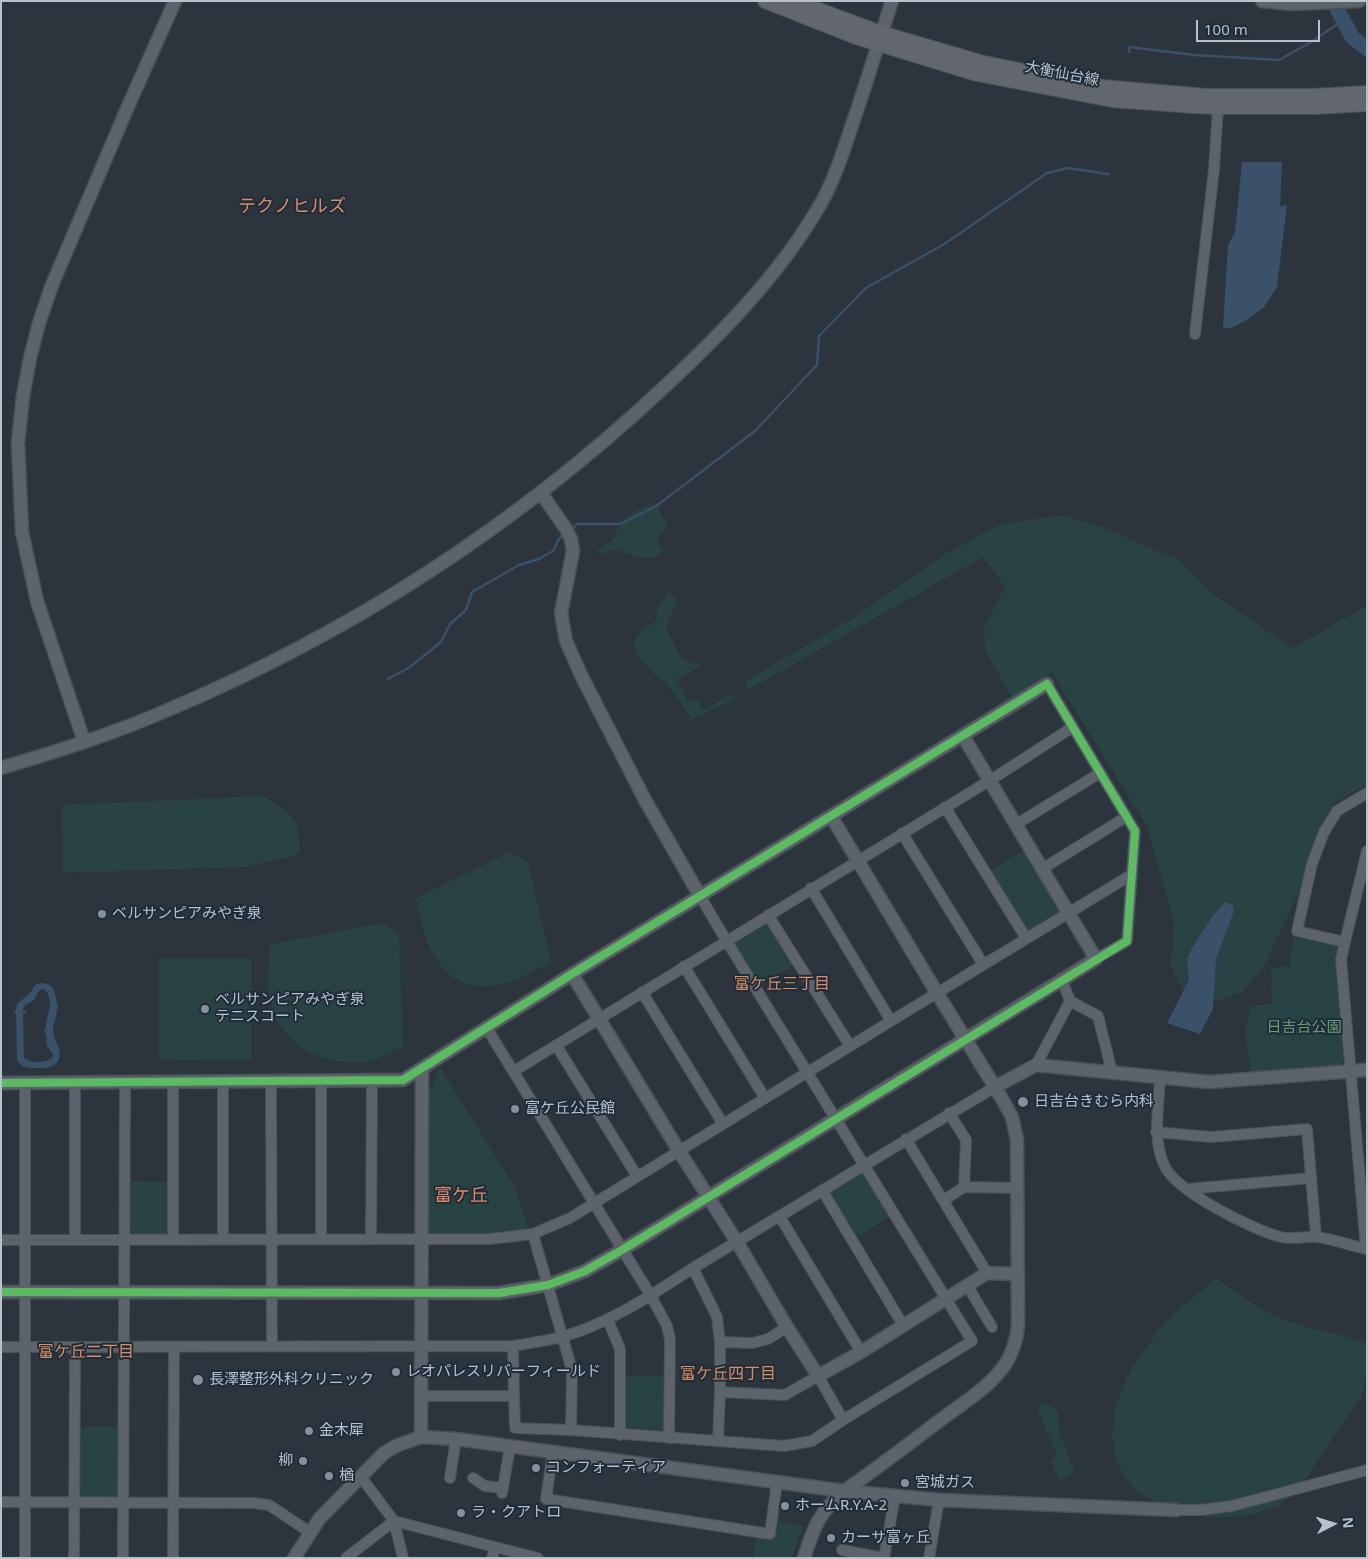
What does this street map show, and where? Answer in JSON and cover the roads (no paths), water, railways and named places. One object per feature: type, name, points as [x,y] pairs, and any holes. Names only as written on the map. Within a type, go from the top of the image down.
[{"type":"main road","name":"大衡仙台線","points":[[765,1],[856,38],[879,39],[1103,87],[1206,96],[1312,96],[1367,93]]},
{"type":"main road","name":"大衡仙台線","points":[[795,1],[879,39],[977,74],[1072,93],[1112,100],[1218,107],[1316,107],[1367,104]]},
{"type":"street","points":[[84,741],[37,601],[22,532],[18,443],[23,396],[39,323],[52,285],[175,1]]},
{"type":"street","points":[[1,768],[167,711],[236,681],[331,632],[403,590],[478,540],[541,494],[623,426],[692,361],[755,295],[784,260],[807,227],[828,190],[847,141],[892,1]]},
{"type":"street","points":[[1262,1],[1277,4],[1322,4],[1359,1]]},
{"type":"street","points":[[1195,334],[1214,169],[1218,107]]},
{"type":"street","points":[[513,1346],[514,1428],[571,1430],[784,1446],[812,1441],[972,1341],[700,896],[645,800],[582,677],[566,641],[561,613],[573,551],[571,539],[541,494]]},
{"type":"street","points":[[1,1083],[403,1080],[572,974],[1047,684],[1135,831],[1127,941],[586,1271],[548,1285],[499,1293],[1,1292]]},
{"type":"street","points":[[514,1071],[1073,727]]},
{"type":"street","points":[[962,736],[1096,959]]},
{"type":"street","points":[[1015,825],[1100,773]]},
{"type":"street","points":[[1345,942],[1297,931],[1312,864],[1324,832],[1337,811],[1367,793]]},
{"type":"street","points":[[945,807],[1026,938]]},
{"type":"street","points":[[804,1558],[817,1522],[829,1505],[844,1491],[989,1383],[1003,1368],[1012,1351],[1017,1334],[1018,1188],[1015,1125],[995,1087],[831,816]]},
{"type":"street","points":[[1042,869],[1126,817]]},
{"type":"street","points":[[902,832],[983,964]]},
{"type":"street","points":[[1160,1078],[1156,1132],[1164,1165],[1170,1176],[1229,1216],[1282,1238],[1316,1237],[1366,1249],[1341,960],[1367,851]]},
{"type":"street","points":[[1,1240],[490,1239],[533,1234],[570,1218],[1131,875]]},
{"type":"street","points":[[811,888],[891,1020]]},
{"type":"street","points":[[768,915],[850,1046]]},
{"type":"street","points":[[684,966],[765,1098]]},
{"type":"street","points":[[572,974],[843,1420]]},
{"type":"street","points":[[1062,980],[1070,1002],[1098,1016],[1112,1072]]},
{"type":"street","points":[[642,992],[723,1124]]},
{"type":"street","points":[[1036,1066],[1070,1002]]},
{"type":"street","points":[[486,1027],[651,1296],[667,1326],[670,1340],[669,1438]]},
{"type":"street","points":[[556,1045],[637,1176]]},
{"type":"street","points":[[1,1347],[513,1346],[561,1337],[608,1320],[651,1296],[736,1242],[949,1113],[1036,1066],[1209,1082],[1367,1070]]},
{"type":"street","points":[[421,1437],[422,1069]]},
{"type":"street","points":[[173,1081],[173,1239]]},
{"type":"street","points":[[223,1081],[223,1239]]},
{"type":"street","points":[[271,1081],[272,1346]]},
{"type":"street","points":[[321,1081],[322,1239]]},
{"type":"street","points":[[371,1238],[372,1081]]},
{"type":"street","points":[[75,1082],[75,1240]]},
{"type":"street","points":[[123,1558],[125,1082]]},
{"type":"street","points":[[25,1083],[25,1558]]},
{"type":"street","points":[[949,1113],[966,1140],[964,1188]]},
{"type":"street","points":[[1156,1132],[1211,1137],[1307,1129],[1316,1237]]},
{"type":"street","points":[[906,1139],[987,1273]]},
{"type":"street","points":[[1187,1189],[1311,1178]]},
{"type":"street","points":[[944,1200],[964,1188],[1018,1188]]},
{"type":"street","points":[[822,1190],[903,1325]]},
{"type":"street","points":[[780,1217],[860,1352]]},
{"type":"street","points":[[533,1234],[572,1370],[571,1430]]},
{"type":"street","points":[[694,1268],[718,1317],[720,1342],[718,1441]]},
{"type":"street","points":[[720,1392],[785,1395],[860,1352],[987,1273],[1018,1274]]},
{"type":"street","points":[[967,1286],[992,1327]]},
{"type":"street","points":[[608,1320],[620,1349],[620,1435]]},
{"type":"street","points":[[720,1342],[752,1343],[768,1338],[787,1327]]},
{"type":"street","points":[[74,1558],[75,1347]]},
{"type":"street","points":[[173,1558],[174,1347]]},
{"type":"street","points":[[422,1396],[514,1396]]},
{"type":"street","points":[[294,1558],[320,1518],[384,1453],[398,1445],[421,1437],[456,1439],[844,1491],[895,1496],[939,1500],[1176,1510],[1200,1510],[1232,1506],[1367,1470]]},
{"type":"street","points":[[450,1478],[456,1439]]},
{"type":"street","points":[[473,1478],[485,1486],[503,1490],[510,1447]]},
{"type":"street","points":[[553,1452],[546,1499],[770,1534],[777,1482]]},
{"type":"street","points":[[361,1476],[394,1522],[403,1558]]},
{"type":"street","points":[[842,1550],[884,1558],[895,1496]]},
{"type":"street","points":[[929,1558],[939,1500]]},
{"type":"street","points":[[1,1502],[253,1503],[269,1505],[311,1533]]},
{"type":"street","points":[[394,1522],[538,1558]]},
{"type":"street","points":[[346,1558],[394,1522]]},
{"type":"street","points":[[492,1558],[496,1547]]},
{"type":"water","points":[[1242,162],[1282,162],[1280,206],[1287,205],[1277,287],[1264,307],[1245,321],[1231,328],[1223,328],[1228,245],[1235,232]]},
{"type":"water","points":[[1225,902],[1233,905],[1234,911],[1216,959],[1213,1009],[1200,1034],[1167,1023],[1189,980],[1187,959],[1192,948],[1212,917]]},
{"type":"water","points":[[36,984],[48,984],[54,989],[59,1009],[57,1008],[53,1031],[60,1055],[57,1063],[46,1068],[26,1067],[17,1060],[16,1014],[14,1010],[16,1010],[17,1004],[30,993]],"holes":[[[41,989],[45,990],[50,999],[50,1004],[44,1033],[46,1033],[47,1046],[53,1054],[49,1060],[33,1062],[24,1057],[23,1014],[26,1010],[23,1011],[25,1005],[34,1000]]]},
{"type":"waterway","points":[[1333,1],[1352,37],[1367,49]]},
{"type":"waterway","points":[[1129,52],[1129,47],[1194,55],[1279,60],[1311,42],[1342,21]]},
{"type":"waterway","points":[[574,527],[577,524],[620,524],[655,507],[755,431],[817,365],[819,336],[866,288],[946,243],[1047,173],[1068,168],[1108,174]]},
{"type":"waterway","points":[[388,679],[410,667],[441,642],[450,624],[466,610],[472,592],[519,565],[539,559],[553,551],[562,536]]},
{"type":"place","name":"ベルサンピアみやぎ泉","points":[[102,914]]},
{"type":"place","name":"ベルサンピアみやぎ泉 テニスコート","points":[[205,1009]]},
{"type":"place","name":"日吉台きむら内科","points":[[1023,1102]]},
{"type":"place","name":"富ケ丘公民館","points":[[515,1109]]},
{"type":"place","name":"レオパレスリバーフィールド","points":[[396,1372]]},
{"type":"place","name":"長澤整形外科クリニック","points":[[198,1380]]},
{"type":"place","name":"金木犀","points":[[309,1431]]},
{"type":"place","name":"柳","points":[[303,1461]]},
{"type":"place","name":"コンフォーティア","points":[[536,1468]]},
{"type":"place","name":"楢","points":[[329,1476]]},
{"type":"place","name":"宮城ガス","points":[[905,1483]]},
{"type":"place","name":"ホームR.Y.A-2","points":[[785,1506]]},
{"type":"place","name":"ラ・クアトロ","points":[[461,1513]]},
{"type":"place","name":"カーサ富ヶ丘","points":[[831,1538]]},
{"type":"district","name":"テクノヒルズ","points":[[292,207]]},
{"type":"district","name":"富ケ丘三丁目","points":[[782,984]]},
{"type":"district","name":"富ケ丘","points":[[461,1196]]},
{"type":"district","name":"富ケ丘二丁目","points":[[86,1352]]},
{"type":"district","name":"富ケ丘四丁目","points":[[728,1374]]},
{"type":"park label","name":"日吉台公園","points":[[1304,1028]]}]
